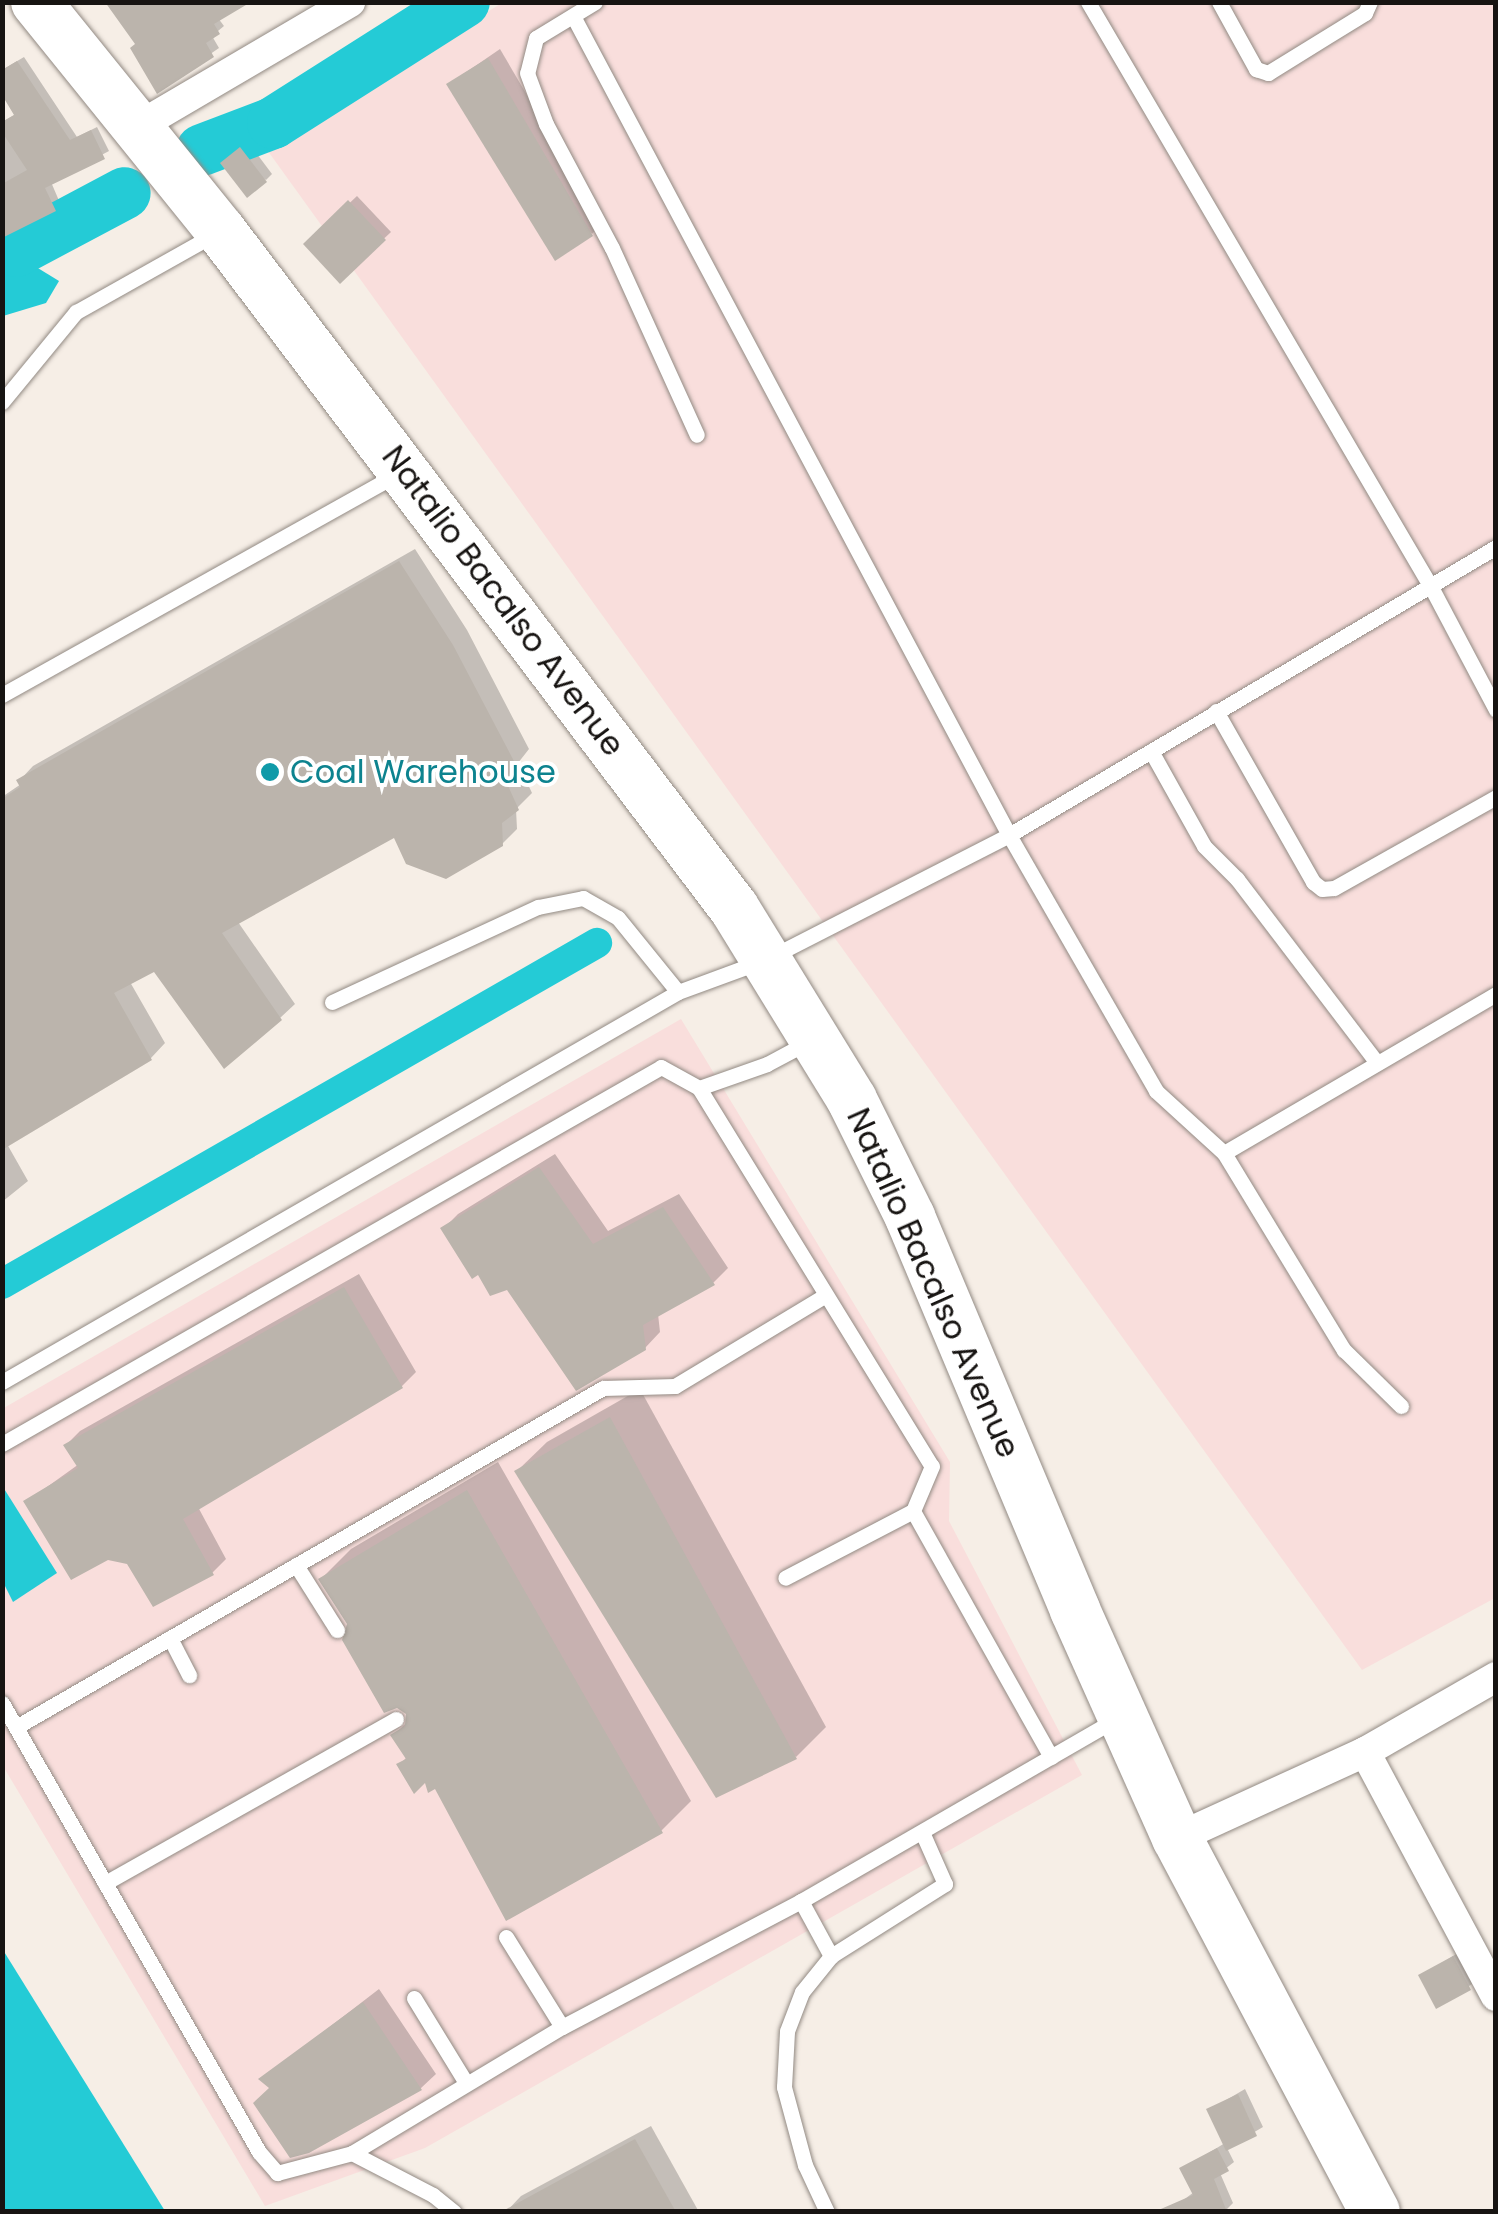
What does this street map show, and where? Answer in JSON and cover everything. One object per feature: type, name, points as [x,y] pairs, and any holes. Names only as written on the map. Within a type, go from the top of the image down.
[{"type":"highway","name":"Natalio Bacalso Avenue","points":[[36,2],[221,232],[734,908],[852,1100],[910,1216],[1177,1838],[1374,2212]]},
{"type":"street","points":[[138,126],[350,2]]},
{"type":"street","points":[[1177,1838],[1365,1752],[1496,1677]]},
{"type":"street","points":[[1365,1752],[1496,1996]]},
{"type":"lane","points":[[595,2],[536,38],[527,73],[546,124],[612,248],[697,435]]},
{"type":"lane","points":[[1088,2],[1430,587],[1496,710]]},
{"type":"lane","points":[[1218,2],[1256,69],[1268,73],[1365,14],[1370,2]]},
{"type":"lane","points":[[573,16],[1009,836],[1156,1091],[1224,1152],[1344,1350],[1401,1406]]},
{"type":"lane","points":[[2,402],[76,312],[221,232]]},
{"type":"lane","points":[[2,696],[404,470]]},
{"type":"lane","points":[[2,1382],[678,992],[765,960],[1009,836],[1496,547]]},
{"type":"lane","points":[[1216,711],[1313,882],[1322,889],[1334,888],[1496,797]]},
{"type":"lane","points":[[1151,750],[1204,846],[1237,879],[1377,1063]]},
{"type":"lane","points":[[332,1002],[538,907],[583,898],[618,918],[678,992]]},
{"type":"lane","points":[[1224,1152],[1496,994]]},
{"type":"lane","points":[[699,1088],[767,1064],[814,1038]]},
{"type":"lane","points":[[2,1444],[660,1067],[699,1088],[932,1466],[913,1511],[784,1578]]},
{"type":"lane","points":[[16,1726],[603,1388],[675,1386],[824,1296]]},
{"type":"lane","points":[[913,1511],[1051,1757]]},
{"type":"lane","points":[[296,1565],[337,1630]]},
{"type":"lane","points":[[170,1638],[190,1675]]},
{"type":"lane","points":[[2,1703],[268,2162],[278,2172],[352,2153],[562,2027],[800,1901],[1121,1715]]},
{"type":"lane","points":[[105,1883],[396,1719]]},
{"type":"lane","points":[[826,2212],[806,2164],[784,2087],[787,2031],[802,1992],[831,1956],[945,1884],[922,1832]]},
{"type":"lane","points":[[800,1901],[831,1956]]},
{"type":"lane","points":[[506,1937],[562,2027]]},
{"type":"lane","points":[[414,1998],[466,2083]]},
{"type":"lane","points":[[352,2153],[433,2194],[454,2212]]},
{"type":"shaded area","points":[[502,3],[1495,3],[1495,1598],[1362,1670],[265,147]]},
{"type":"shaded area","points":[[681,1019],[950,1462],[949,1521],[1082,1775],[425,2148],[265,2206],[3,1766],[2,1409]]},
{"type":"water","points":[[2,246],[59,281],[46,303],[3,316]]},
{"type":"water","points":[[3,1487],[57,1573],[13,1602],[3,1582]]},
{"type":"water","points":[[3,1950],[165,2211],[3,2211]]},
{"type":"building","points":[[105,2],[251,2],[214,24],[220,34],[206,43],[214,57],[157,94],[130,48],[135,44]]},
{"type":"building","points":[[488,58],[593,236],[555,261],[446,84]]},
{"type":"building","points":[[17,61],[70,140],[91,130],[105,159],[45,188],[56,211],[2,238],[2,184],[27,170],[2,132],[2,122],[14,115],[2,95],[2,70]]},
{"type":"building","points":[[240,147],[267,182],[247,198],[220,163]]},
{"type":"building","points":[[348,200],[386,240],[340,284],[303,244]]},
{"type":"building","name":"Coal Warehouse","points":[[399,561],[453,645],[516,765],[505,779],[519,810],[502,823],[503,846],[446,879],[406,864],[394,838],[222,933],[282,1020],[224,1069],[154,972],[114,993],[152,1060],[2,1150],[2,799],[20,787],[16,780]]},
{"type":"building","points":[[539,1167],[593,1244],[663,1207],[715,1285],[643,1325],[646,1350],[576,1391],[507,1290],[490,1296],[478,1275],[472,1279],[440,1228]]},
{"type":"building","points":[[344,1287],[403,1388],[183,1519],[214,1575],[153,1607],[127,1564],[108,1560],[71,1580],[23,1501],[78,1468],[63,1445]]},
{"type":"building","points":[[610,1417],[797,1759],[716,1798],[514,1471]]},
{"type":"building","points":[[467,1490],[663,1833],[506,1921],[435,1789],[428,1793],[425,1783],[414,1794],[396,1764],[406,1759],[390,1735],[405,1726],[406,1714],[397,1708],[384,1713],[342,1640],[347,1624],[318,1579]]},
{"type":"building","points":[[1453,1956],[1471,1990],[1436,2009],[1418,1975]]},
{"type":"building","points":[[363,2002],[422,2090],[309,2153],[290,2158],[253,2103],[269,2088],[258,2079]]},
{"type":"building","points":[[1238,2094],[1257,2136],[1226,2151],[1206,2109]]},
{"type":"building","points":[[635,2139],[676,2212],[501,2212]]},
{"type":"building","points":[[1217,2148],[1229,2171],[1214,2179],[1227,2212],[1154,2212],[1193,2195],[1179,2168]]},
{"type":"waterway","points":[[202,150],[273,123],[464,2]]},
{"type":"waterway","points":[[16,251],[125,193]]},
{"type":"waterway","points":[[2,1284],[597,943]]},
{"type":"place","name":"Coal Warehouse","points":[[270,772]]}]
